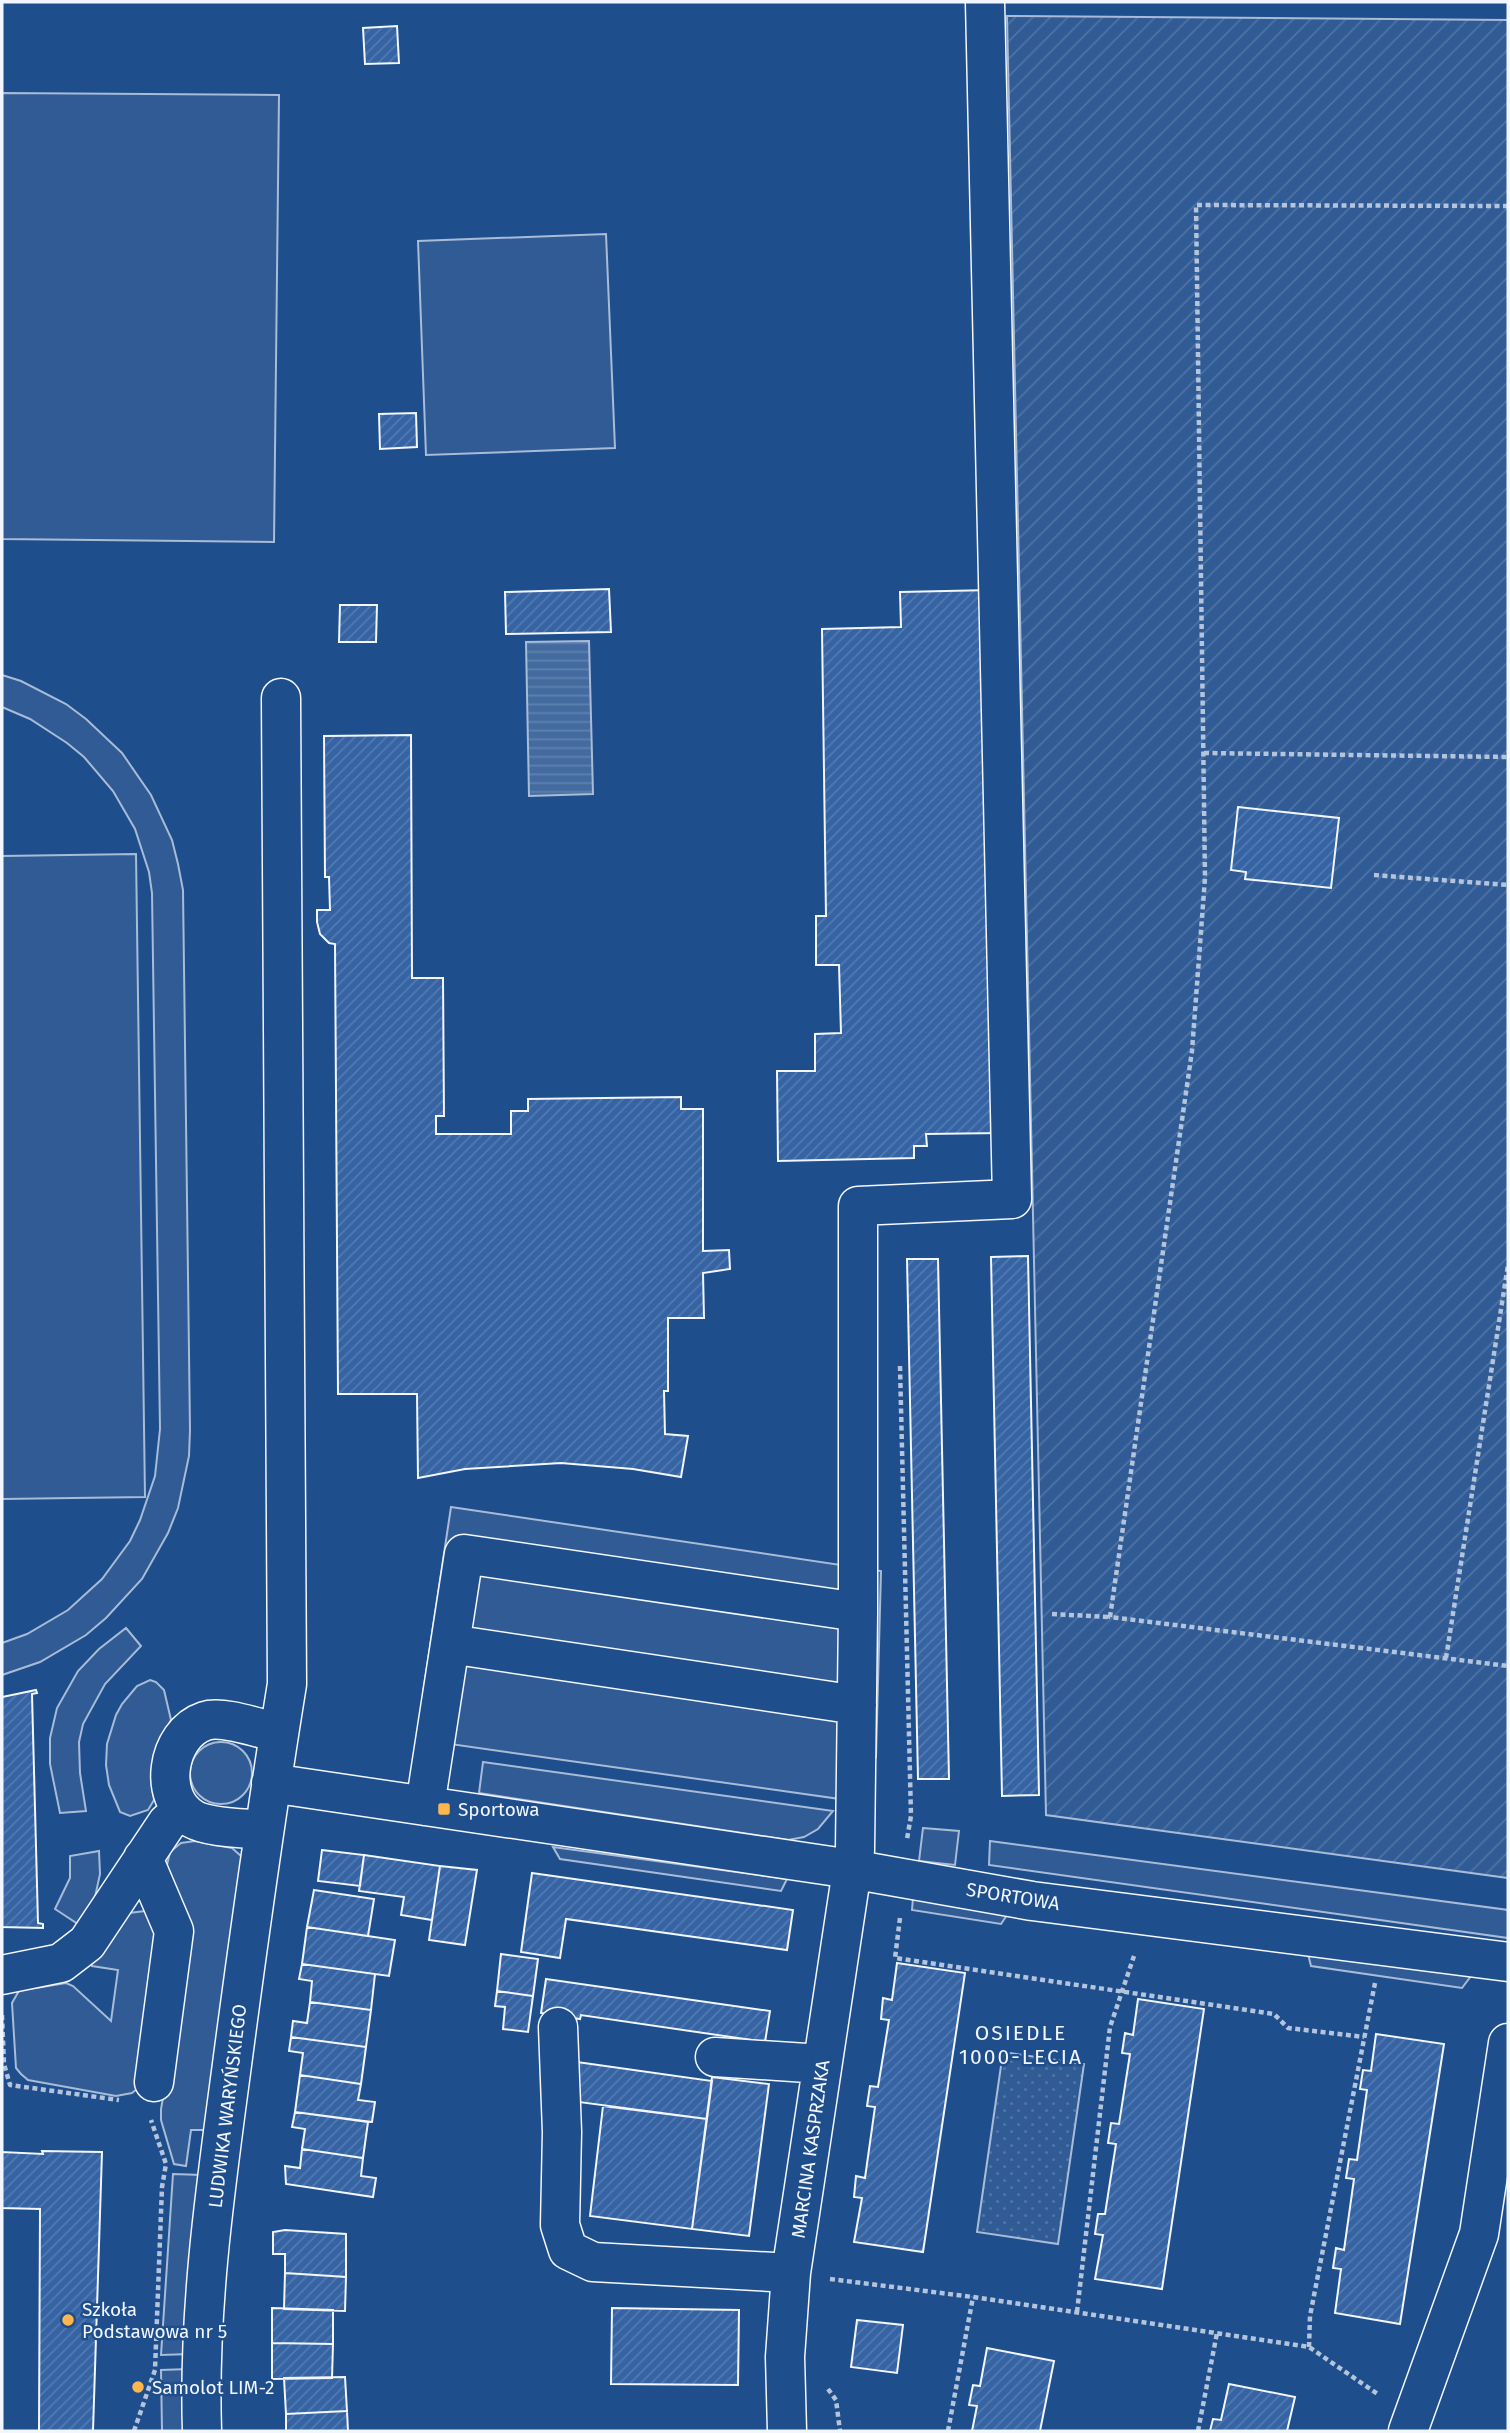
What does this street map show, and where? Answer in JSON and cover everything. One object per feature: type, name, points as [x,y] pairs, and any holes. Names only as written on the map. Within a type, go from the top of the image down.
[{"type":"street","name":"MARCINA KASPRZAKA","points":[[787,2431],[785,2357],[807,2276],[822,2064],[855,1850],[858,1206],[1012,1199],[985,2]]},
{"type":"street","points":[[271,1783],[287,1684],[281,698]]},
{"type":"street","points":[[425,1806],[464,1554],[858,1612]]},
{"type":"street","points":[[450,1644],[857,1705]]},
{"type":"street","points":[[263,1830],[207,1824],[193,1819],[174,1797],[170,1774],[176,1750],[185,1736],[205,1720],[229,1721],[279,1733]]},
{"type":"street","name":"SPORTOWA","points":[[271,1783],[851,1869],[1032,1901],[1508,1962]]},
{"type":"street","name":"LUDWIKA WARYŃSKIEGO","points":[[202,2431],[205,2296],[214,2202],[271,1783]]},
{"type":"street","points":[[2,1975],[61,1964],[87,1943],[167,1823],[183,1810]]},
{"type":"street","points":[[143,1858],[174,1931],[145,2100]]},
{"type":"street","points":[[558,2027],[562,2132],[560,2225],[568,2250],[593,2262],[807,2276]]},
{"type":"street","points":[[1410,2425],[1479,2234],[1508,2043]]},
{"type":"street","points":[[715,2057],[822,2064]]},
{"type":"path","points":[[1110,1617],[1192,1051],[1205,877],[1196,205],[1508,206]]},
{"type":"path","points":[[1204,753],[1508,757]]},
{"type":"path","points":[[1374,875],[1508,885]]},
{"type":"path","points":[[1446,1658],[1508,1265]]},
{"type":"path","points":[[898,1357],[902,1371],[911,1816],[901,1878]]},
{"type":"path","points":[[1052,1614],[1110,1617],[1508,1666]]},
{"type":"path","points":[[900,1915],[895,1958],[1274,2014],[1288,2028],[1364,2038]]},
{"type":"path","points":[[1077,2312],[1110,2027],[1137,1948]]},
{"type":"path","points":[[1310,2347],[1310,2316],[1375,1982]]},
{"type":"path","points":[[2,2003],[4,2064],[10,2085],[145,2100],[166,2164],[162,2187],[155,2370],[134,2431]]},
{"type":"path","points":[[807,2276],[973,2297],[1310,2347],[1410,2425]]},
{"type":"path","points":[[948,2431],[973,2297]]},
{"type":"path","points":[[1198,2431],[1217,2333]]},
{"type":"shaded area","points":[[1007,16],[1508,20],[1508,1878],[1046,1815]]},
{"type":"shaded area","points":[[2,93],[279,95],[274,542],[2,539]]},
{"type":"shaded area","points":[[606,234],[615,448],[426,455],[418,241]]},
{"type":"shaded area","points":[[589,641],[593,794],[529,796],[526,642]]},
{"type":"shaded area","points":[[2,675],[21,681],[66,704],[122,753],[151,795],[172,840],[178,864],[183,890],[190,1430],[189,1456],[178,1508],[168,1533],[142,1579],[106,1618],[86,1635],[40,1662],[2,1675],[2,1643],[27,1634],[68,1610],[102,1579],[130,1541],[155,1476],[160,1429],[152,893],[149,872],[135,829],[113,791],[84,757],[67,743],[30,719],[2,707]]},
{"type":"shaded area","points":[[136,854],[145,1497],[2,1499],[2,856]]},
{"type":"shaded area","points":[[451,1507],[881,1571],[876,1757],[842,1752],[840,1799],[450,1744],[457,1698],[423,1693]]},
{"type":"shaded area","points":[[126,1628],[141,1646],[105,1684],[83,1724],[79,1742],[80,1773],[86,1811],[60,1813],[50,1764],[50,1738],[57,1708],[78,1671],[99,1649]]},
{"type":"shaded area","points":[[150,1680],[164,1690],[171,1720],[153,1760],[151,1774],[154,1800],[148,1810],[130,1816],[120,1812],[109,1785],[107,1744],[122,1704],[137,1686]]},
{"type":"shaded area","points":[[221,1742],[233,1744],[243,1751],[250,1761],[250,1785],[243,1795],[233,1802],[221,1804],[209,1802],[199,1795],[192,1785],[190,1773],[192,1761],[199,1751],[209,1744]]},
{"type":"shaded area","points":[[483,1762],[833,1811],[818,1829],[804,1837],[788,1840],[479,1793]]},
{"type":"shaded area","points":[[923,1828],[959,1831],[955,1865],[919,1861]]},
{"type":"shaded area","points":[[195,1841],[232,1848],[242,1857],[205,2130],[191,2130],[186,2166],[174,2164],[161,2120],[164,2092],[138,2088],[132,2093],[116,2096],[28,2080],[21,2074],[16,2068],[12,2003],[20,1989],[66,1983],[73,1986],[111,2021],[118,1970],[92,1966],[91,1963],[129,1913],[145,1911],[171,1890],[167,1865],[170,1852],[181,1843]]},
{"type":"shaded area","points":[[990,1841],[1508,1910],[1508,1938],[989,1865]]},
{"type":"shaded area","points":[[553,1847],[787,1879],[781,1891],[560,1859]]},
{"type":"shaded area","points":[[99,1851],[100,1874],[95,1897],[81,1926],[55,1909],[70,1878],[70,1856]]},
{"type":"shaded area","points":[[913,1898],[1009,1912],[1001,1924],[912,1910]]},
{"type":"shaded area","points":[[1307,1950],[1471,1976],[1462,1988],[1311,1966]]},
{"type":"shaded area","points":[[1003,2052],[1084,2064],[1058,2244],[977,2232]]},
{"type":"shaded area","points":[[173,2174],[202,2175],[190,2354],[161,2355]]},
{"type":"shaded area","points":[[189,2369],[190,2431],[162,2431],[161,2370]]},
{"type":"building","points":[[397,26],[399,63],[365,64],[363,28]]},
{"type":"building","points":[[416,413],[417,447],[380,449],[379,414]]},
{"type":"building","points":[[609,589],[611,632],[506,634],[505,592]]},
{"type":"building","points":[[991,590],[1000,1133],[926,1134],[927,1146],[914,1146],[914,1158],[778,1161],[777,1071],[815,1071],[815,1034],[841,1033],[839,965],[816,965],[816,916],[826,916],[822,629],[901,627],[900,592]]},
{"type":"building","points":[[340,605],[377,605],[376,642],[339,642]]},
{"type":"building","points":[[411,735],[412,978],[443,978],[444,1116],[436,1116],[436,1134],[511,1134],[511,1111],[528,1111],[528,1099],[681,1097],[681,1109],[703,1109],[703,1251],[729,1250],[730,1269],[703,1273],[704,1318],[668,1318],[668,1391],[664,1391],[665,1434],[688,1436],[681,1477],[633,1469],[561,1463],[465,1469],[418,1478],[417,1394],[338,1394],[335,944],[329,943],[320,934],[317,922],[317,910],[330,910],[329,877],[325,877],[324,736]]},
{"type":"building","points":[[1238,807],[1339,818],[1331,888],[1245,879],[1246,872],[1231,870]]},
{"type":"building","points":[[1028,1256],[1039,1795],[1002,1796],[991,1257]]},
{"type":"building","points":[[907,1259],[938,1259],[949,1779],[918,1779]]},
{"type":"building","points":[[36,1690],[37,1693],[32,1694],[38,1923],[43,1924],[43,1928],[2,1927],[2,1697]]},
{"type":"building","points":[[322,1850],[364,1855],[360,1886],[318,1881]]},
{"type":"building","points":[[364,1855],[440,1866],[432,1920],[401,1915],[404,1897],[359,1891]]},
{"type":"building","points":[[440,1866],[477,1870],[465,1945],[429,1940]]},
{"type":"building","points":[[532,1873],[793,1910],[787,1950],[566,1919],[560,1958],[521,1952]]},
{"type":"building","points":[[314,1890],[374,1899],[368,1936],[307,1927]]},
{"type":"building","points":[[307,1927],[395,1940],[389,1976],[302,1964]]},
{"type":"building","points":[[501,1954],[538,1959],[533,1996],[497,1991]]},
{"type":"building","points":[[897,1963],[965,1973],[923,2252],[854,2242],[862,2198],[854,2197],[856,2176],[865,2178],[875,2107],[867,2106],[870,2086],[878,2087],[889,2020],[881,2019],[883,1998],[892,2000]]},
{"type":"building","points":[[302,1964],[375,1974],[371,2010],[310,2002],[312,1981],[299,1979]]},
{"type":"building","points":[[546,1979],[770,2011],[765,2042],[581,2015],[580,2019],[541,2013]]},
{"type":"building","points":[[497,1991],[533,1996],[528,2032],[503,2029],[505,2007],[495,2006]]},
{"type":"building","points":[[1138,1999],[1204,2009],[1162,2289],[1095,2279],[1103,2235],[1095,2234],[1098,2214],[1105,2214],[1116,2144],[1108,2143],[1111,2123],[1119,2124],[1130,2054],[1122,2053],[1125,2033],[1133,2035]]},
{"type":"building","points":[[310,2002],[371,2010],[366,2047],[291,2037],[293,2021],[307,2023]]},
{"type":"building","points":[[1376,2034],[1444,2044],[1400,2324],[1335,2313],[1341,2269],[1333,2268],[1336,2248],[1344,2250],[1354,2179],[1346,2178],[1349,2159],[1357,2160],[1367,2090],[1360,2089],[1363,2070],[1371,2071]]},
{"type":"building","points":[[291,2037],[366,2047],[361,2084],[300,2075],[303,2053],[289,2051]]},
{"type":"building","points":[[577,2062],[712,2081],[707,2119],[571,2101]]},
{"type":"building","points":[[300,2075],[361,2084],[358,2100],[375,2102],[372,2122],[295,2112]]},
{"type":"building","points":[[712,2077],[769,2084],[749,2236],[692,2229]]},
{"type":"building","points":[[603,2106],[707,2119],[692,2229],[590,2216]]},
{"type":"building","points":[[295,2112],[368,2122],[363,2158],[302,2149],[305,2129],[292,2127]]},
{"type":"building","points":[[302,2149],[363,2158],[361,2176],[376,2178],[373,2197],[286,2184],[285,2166],[300,2168]]},
{"type":"building","name":"Szkoła Podstawowa nr 5","points":[[42,2151],[102,2152],[93,2431],[39,2431],[40,2209],[2,2208],[2,2152],[43,2154]]},
{"type":"building","points":[[285,2230],[346,2234],[346,2277],[285,2273],[285,2254],[273,2254],[273,2232]]},
{"type":"building","points":[[285,2273],[346,2277],[345,2311],[284,2309]]},
{"type":"building","points":[[272,2308],[333,2310],[333,2344],[272,2343]]},
{"type":"building","points":[[612,2308],[739,2310],[738,2385],[611,2384]]},
{"type":"building","points":[[857,2320],[903,2325],[897,2373],[851,2367]]},
{"type":"building","points":[[272,2343],[333,2344],[332,2378],[272,2379]]},
{"type":"building","points":[[987,2348],[1054,2361],[1040,2431],[972,2431],[977,2406],[969,2405],[973,2385],[980,2386]]},
{"type":"building","points":[[345,2377],[347,2411],[286,2414],[284,2378]]},
{"type":"building","points":[[1229,2384],[1295,2397],[1287,2431],[1210,2431],[1213,2419],[1221,2420]]},
{"type":"building","points":[[347,2411],[348,2431],[286,2431],[286,2414]]},
{"type":"place","name":"Sportowa","points":[[444,1809]]},
{"type":"place","name":"Szkoła Podstawowa nr 5","points":[[68,2320]]},
{"type":"place","name":"Samolot LIM-2","points":[[138,2387]]},
{"type":"district","name":"OSIEDLE 1000-LECIA","points":[[1021,2045]]}]
